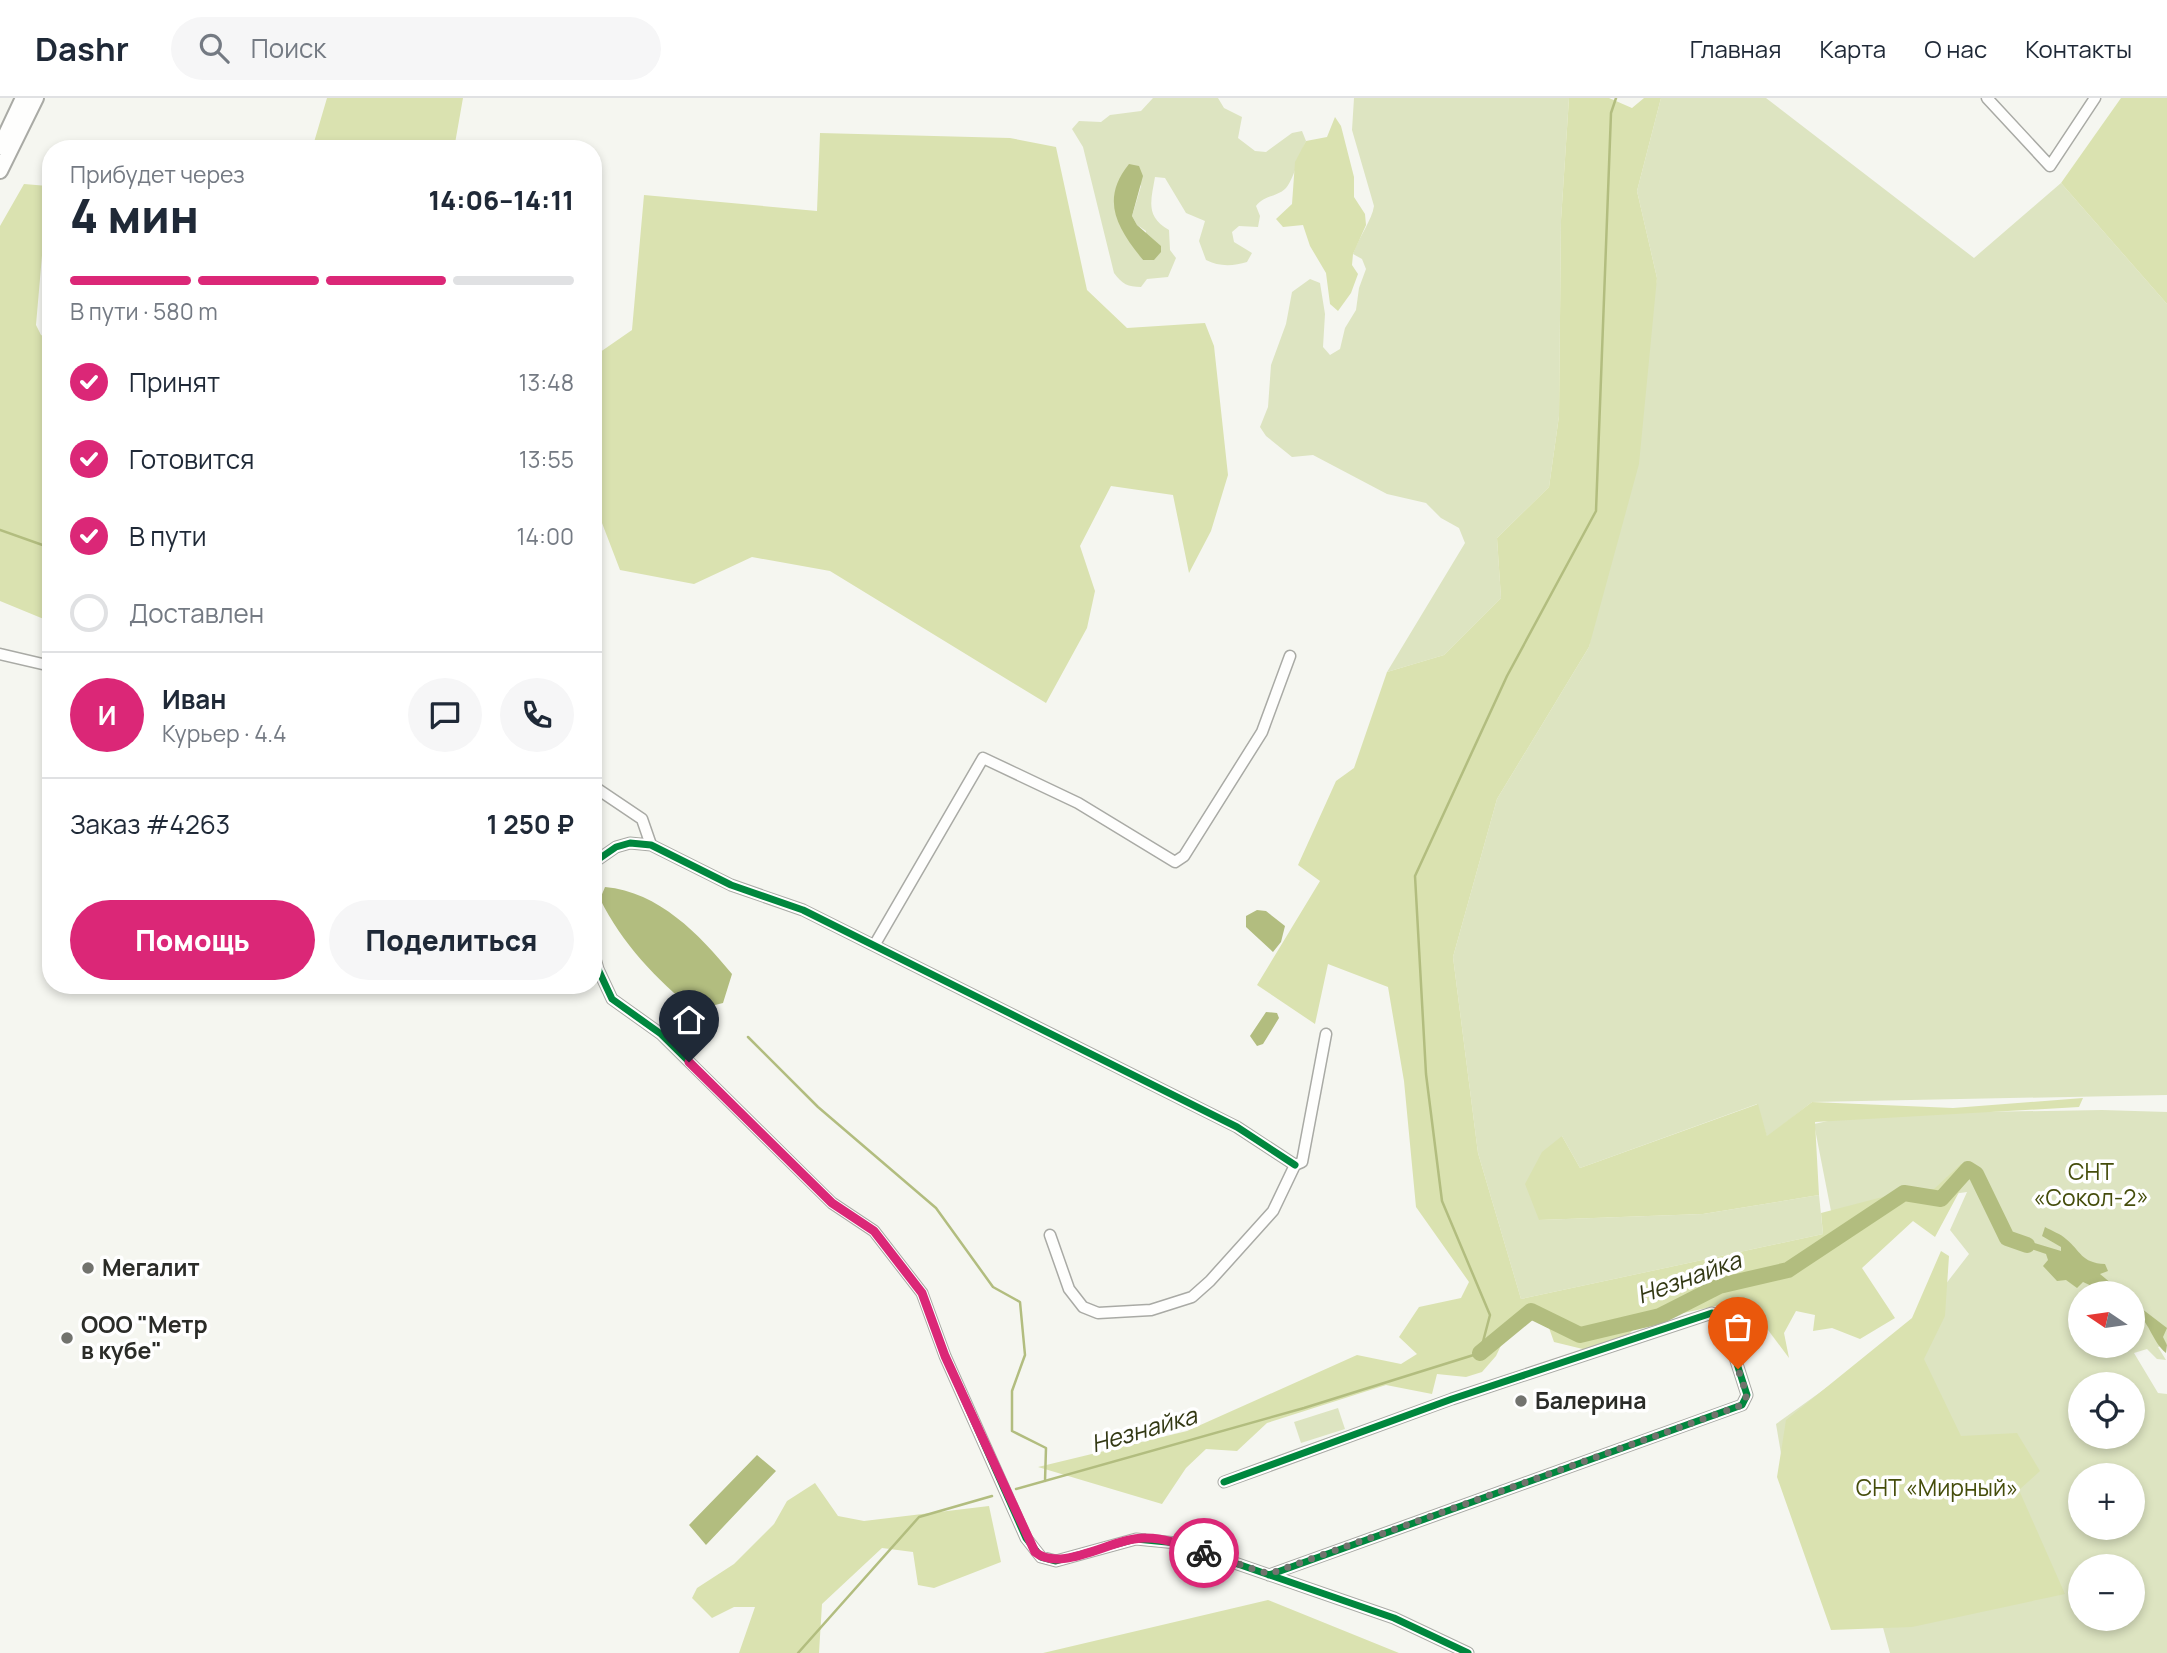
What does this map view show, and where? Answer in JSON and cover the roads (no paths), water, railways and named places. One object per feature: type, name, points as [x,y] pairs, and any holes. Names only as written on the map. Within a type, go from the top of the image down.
[{"type":"main road","points":[[0,147],[23,98]]},
{"type":"main road","points":[[0,171],[36,98]]},
{"type":"street","points":[[1987,98],[2050,166],[2095,98]]},
{"type":"street","points":[[0,654],[42,664]]},
{"type":"street","points":[[875,944],[983,758],[1078,803],[1167,860],[1175,862],[1184,856],[1262,732],[1290,656]]},
{"type":"street","points":[[602,792],[642,819],[650,845]]},
{"type":"street","points":[[602,857],[616,847],[650,845],[706,874],[803,910],[1237,1127],[1295,1165]]},
{"type":"street","points":[[602,978],[612,999],[661,1034],[832,1203],[874,1231],[922,1293],[945,1356],[1026,1538],[1035,1552],[1049,1560],[1146,1538],[1177,1543],[1394,1618],[1468,1653]]},
{"type":"street","points":[[1050,1235],[1069,1289],[1083,1307],[1098,1314],[1151,1310],[1192,1297],[1210,1281],[1273,1211],[1295,1165],[1302,1162],[1312,1124],[1326,1034]]},
{"type":"street","points":[[1224,1482],[1491,1386],[1712,1313],[1722,1317],[1747,1395],[1742,1405],[1269,1574]]},
{"type":"waterway","points":[[1016,1489],[1304,1408],[1480,1353],[1490,1315],[1442,1201],[1426,1074],[1415,876],[1507,676],[1596,511],[1611,113],[1616,98]]},
{"type":"waterway","points":[[0,530],[42,545]]},
{"type":"waterway","points":[[748,1037],[818,1107],[936,1208],[993,1287],[1020,1302],[1025,1355],[1012,1391],[1012,1431],[1046,1448],[1045,1481]]},
{"type":"waterway","name":"Незнайка","points":[[1480,1353],[1531,1311],[1580,1335],[1660,1316],[1719,1286],[1788,1270],[1904,1193],[1941,1199],[1968,1169],[1976,1174],[2007,1238],[2027,1245]]},
{"type":"waterway","name":"Незнайка","points":[[798,1653],[919,1517],[992,1496]]},
{"type":"place","name":"Мегалит","points":[[88,1268]]},
{"type":"place","name":"ООО \"Метр в кубе\"","points":[[67,1338]]},
{"type":"place","name":"Балерина","points":[[1521,1401]]},
{"type":"park label","name":"СНТ «Сокол-2»","points":[[2091,1185]]},
{"type":"park label","name":"СНТ «Мирный»","points":[[1937,1488]]}]
